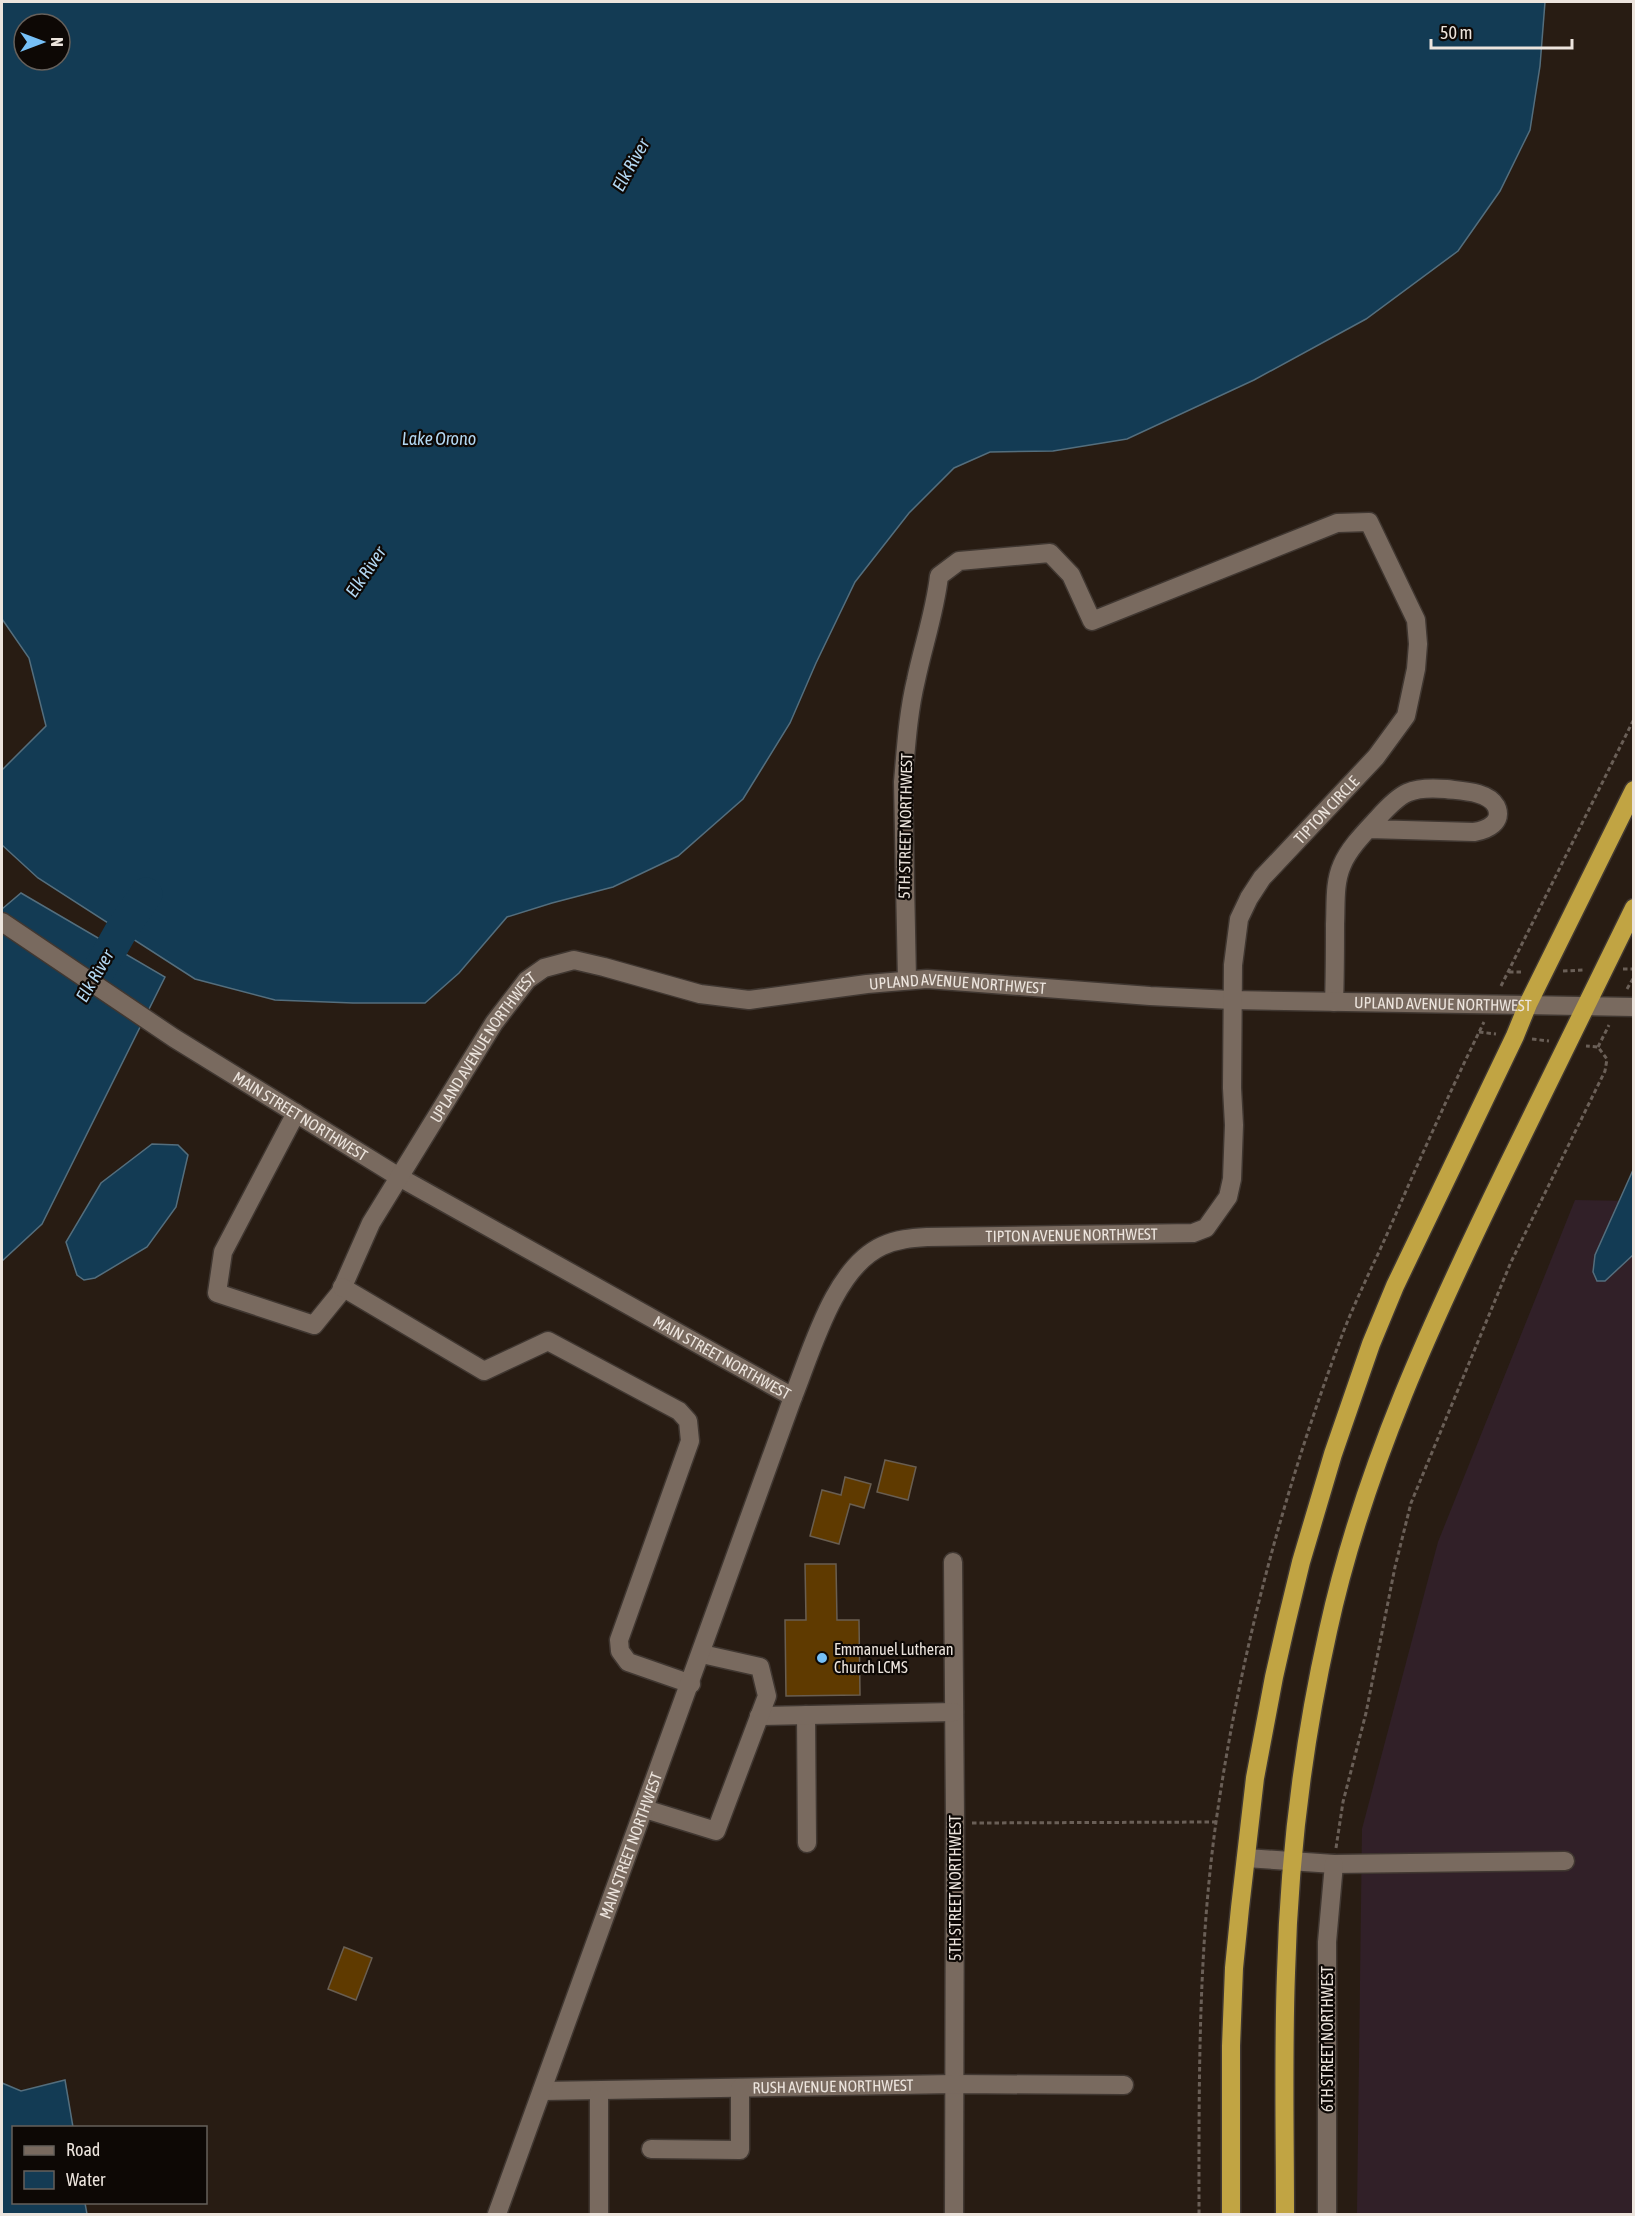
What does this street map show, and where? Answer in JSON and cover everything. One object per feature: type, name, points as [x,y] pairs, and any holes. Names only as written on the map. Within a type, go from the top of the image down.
[{"type":"highway","points":[[1231,2214],[1231,2046],[1234,1968],[1255,1778],[1274,1677],[1301,1562],[1333,1454],[1371,1344],[1395,1286],[1515,1036],[1528,1004],[1634,790]]},
{"type":"highway","points":[[1285,2214],[1286,1973],[1292,1862],[1309,1729],[1328,1631],[1344,1567],[1369,1488],[1423,1346],[1481,1221],[1634,908]]},
{"type":"street","name":"5TH STREET NORTHWEST","points":[[907,980],[903,782],[905,753],[915,683],[936,603],[939,576],[959,561],[1050,553],[1071,574],[1092,621],[1337,523],[1369,522],[1416,620]]},
{"type":"street","name":"TIPTON CIRCLE","points":[[1232,1000],[1235,942],[1239,919],[1249,898],[1270,870],[1376,757],[1406,716],[1416,669],[1418,644],[1416,620]]},
{"type":"street","points":[[1334,1002],[1336,886],[1342,864],[1369,829],[1393,801],[1407,791],[1433,788],[1472,792],[1493,801],[1498,811],[1496,822],[1486,830],[1474,832],[1369,829]]},
{"type":"street","name":"MAIN STREET NORTHWEST","points":[[2,922],[174,1038],[399,1177],[793,1397],[691,1684],[497,2214]]},
{"type":"street","name":"UPLAND AVENUE NORTHWEST","points":[[296,1113],[224,1252],[217,1293],[314,1325],[342,1287],[370,1223],[494,1023],[527,980],[544,968],[574,960],[700,994],[749,1000],[907,980],[957,980],[1232,1000],[1634,1007]]},
{"type":"street","name":"TIPTON AVENUE NORTHWEST","points":[[793,1397],[839,1289],[850,1271],[864,1257],[882,1246],[902,1239],[927,1237],[1193,1233],[1206,1227],[1228,1197],[1232,1179],[1234,1125],[1232,1000]]},
{"type":"street","points":[[342,1287],[484,1371],[548,1341],[679,1411],[688,1421],[690,1441],[619,1640],[620,1651],[628,1662],[691,1684]]},
{"type":"street","name":"5TH STREET NORTHWEST","points":[[953,1562],[954,2214]]},
{"type":"street","points":[[645,1809],[716,1831],[767,1696],[760,1667],[702,1653]]},
{"type":"street","points":[[759,1716],[954,1712]]},
{"type":"street","points":[[806,1715],[807,1844]]},
{"type":"street","points":[[1246,1858],[1334,1864],[1564,1861]]},
{"type":"street","name":"6TH STREET NORTHWEST","points":[[1327,2214],[1328,1942],[1334,1864]]},
{"type":"street","name":"RUSH AVENUE NORTHWEST","points":[[542,2091],[954,2084],[1124,2085]]},
{"type":"street","points":[[651,2149],[740,2150],[740,2088]]},
{"type":"street","points":[[599,2091],[599,2214]]},
{"type":"path","points":[[1634,719],[1508,972],[1634,969]]},
{"type":"path","points":[[1334,1864],[1343,1802],[1366,1713],[1395,1567],[1411,1503],[1511,1262],[1605,1071],[1607,1059],[1598,1047],[1479,1032]]},
{"type":"path","points":[[955,1823],[1216,1822]]},
{"type":"shaded area","points":[[1575,1200],[1633,1201],[1633,2214],[1357,2214],[1362,1829],[1438,1542]]},
{"type":"water","name":"Lake Orono","points":[[2,2],[1545,2],[1540,66],[1530,130],[1500,191],[1458,251],[1366,319],[1254,380],[1127,439],[1053,451],[990,452],[954,468],[909,513],[855,582],[790,723],[743,799],[678,856],[613,887],[507,917],[459,973],[425,1003],[275,1000],[195,979],[38,878],[2,845],[2,770],[46,726],[29,658],[2,619]]},
{"type":"water","points":[[21,893],[165,977],[42,1224],[2,1261],[2,909]]},
{"type":"water","points":[[152,1144],[178,1145],[188,1155],[176,1207],[147,1247],[95,1278],[84,1280],[77,1275],[66,1242],[101,1183]]},
{"type":"water","points":[[1633,1170],[1633,1255],[1605,1281],[1597,1281],[1593,1272],[1595,1255]]},
{"type":"water","points":[[65,2080],[73,2126],[12,2126],[12,2204],[85,2204],[87,2214],[2,2214],[2,2083],[21,2091]]},
{"type":"building","points":[[885,1460],[916,1467],[908,1500],[877,1492]]},
{"type":"building","points":[[845,1477],[871,1484],[864,1508],[850,1504],[839,1544],[810,1536],[822,1490],[841,1495]]},
{"type":"building","name":"Emmanuel Lutheran Church LCMS","points":[[805,1564],[836,1564],[837,1620],[859,1620],[860,1695],[786,1696],[785,1620],[806,1620]]},
{"type":"building","points":[[344,1947],[372,1958],[356,2000],[328,1989]]},
{"type":"waterway","name":"Elk River","points":[[90,986],[121,931],[146,894]]},
{"type":"place","name":"Emmanuel Lutheran Church LCMS","points":[[822,1658]]}]
